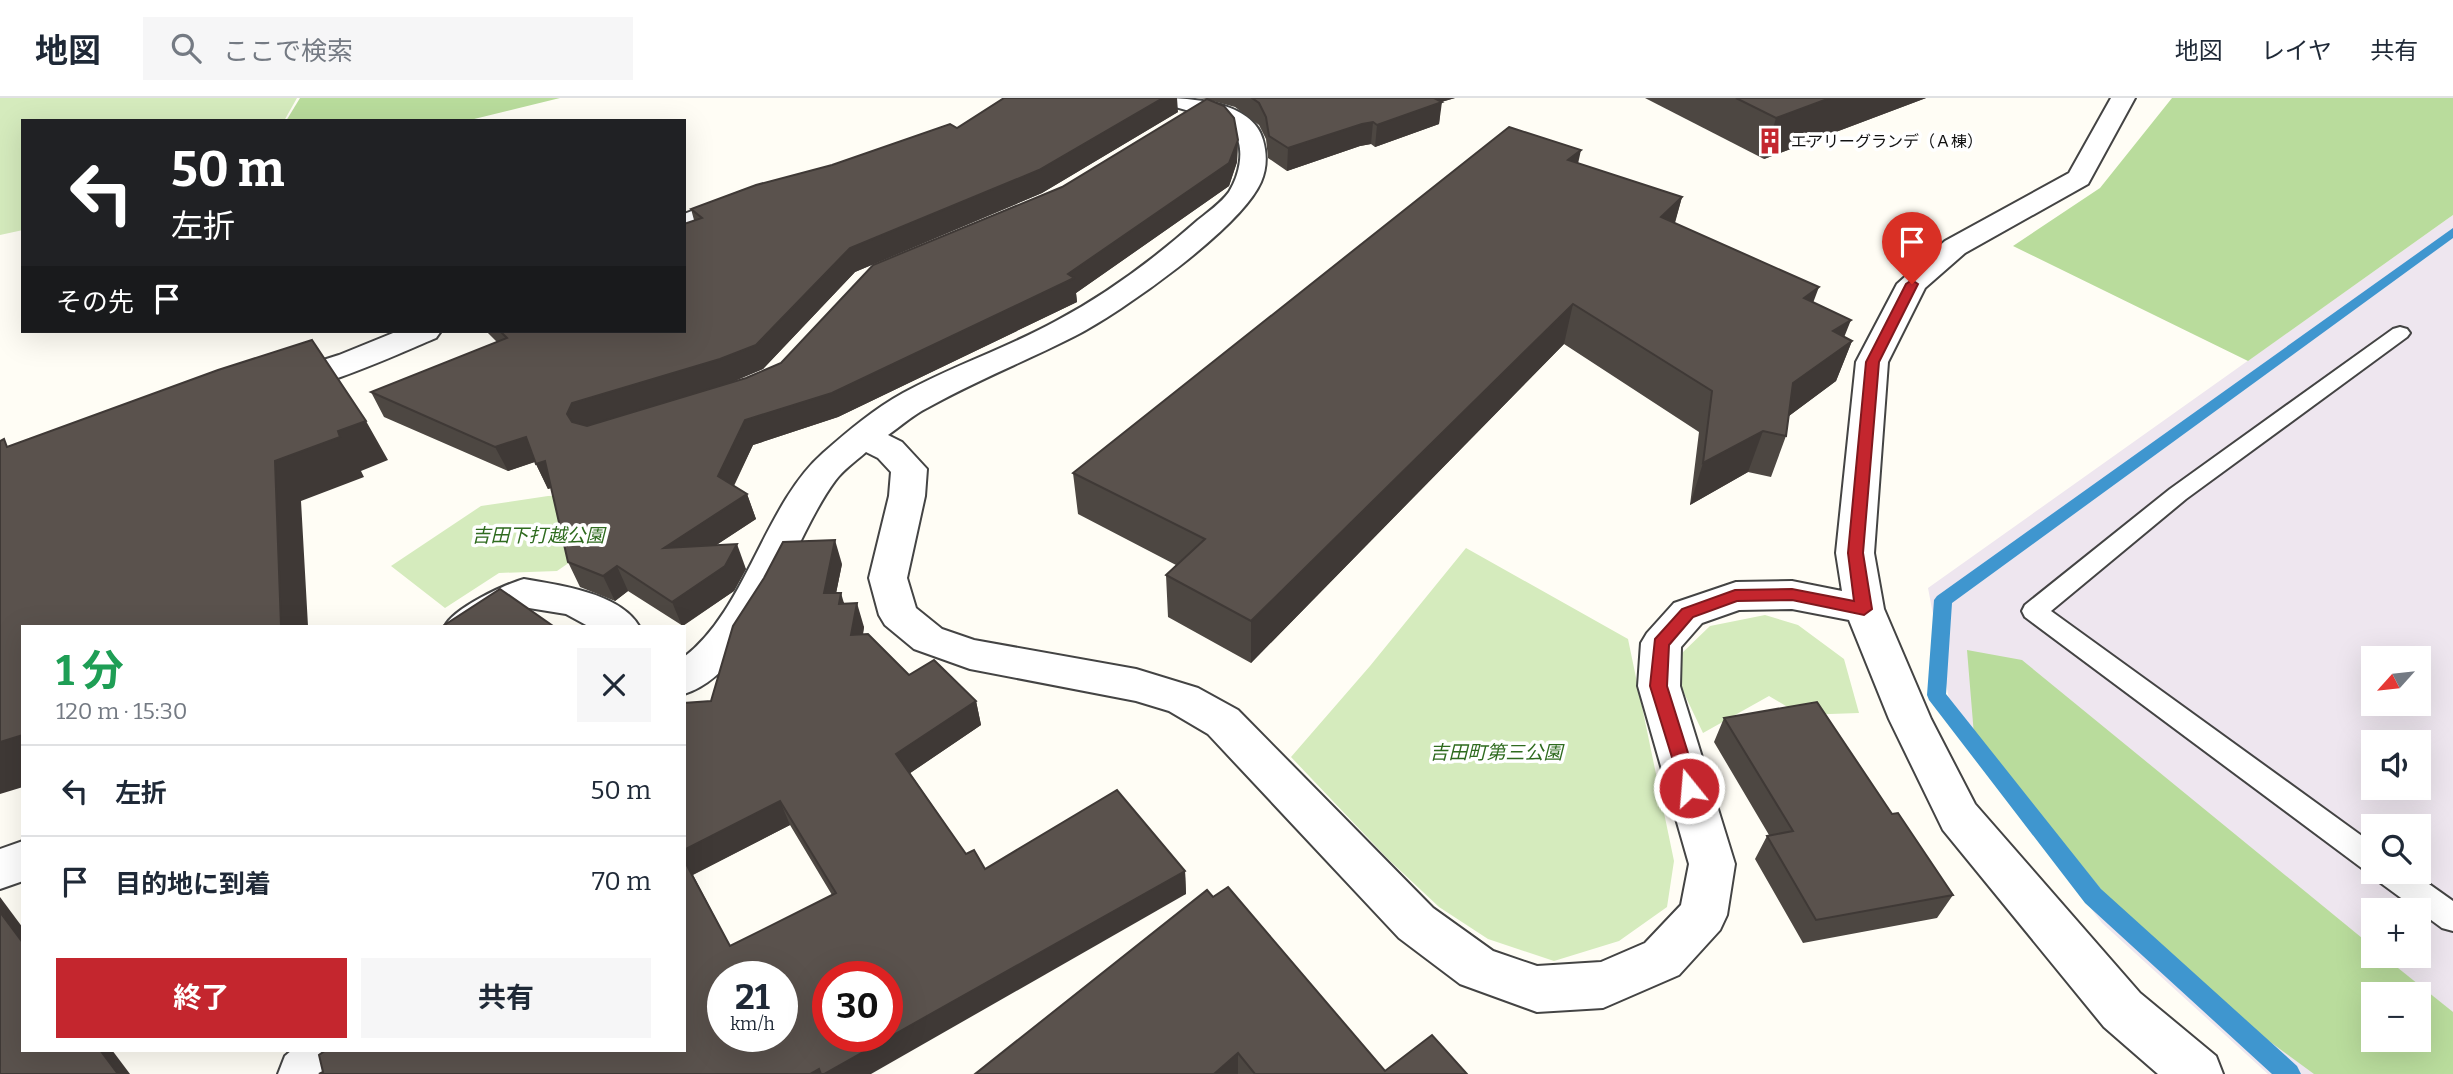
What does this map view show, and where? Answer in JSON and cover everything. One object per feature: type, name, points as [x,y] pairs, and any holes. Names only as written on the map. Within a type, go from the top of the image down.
[{"type":"street","points":[[2123,98],[2079,178],[1955,247],[1912,284],[1872,362],[1855,553],[1864,609],[1910,719],[1959,817],[2122,1010],[2197,1074]]},
{"type":"street","points":[[688,671],[715,655],[747,606],[789,527],[823,472],[863,436],[914,401],[1067,328],[1129,289],[1178,253],[1238,199],[1249,180],[1254,156],[1248,132],[1235,119],[1204,109],[1173,111]]},
{"type":"street","points":[[686,223],[764,192]]},
{"type":"street","points":[[248,395],[350,362],[420,333]]},
{"type":"street","points":[[863,436],[890,450],[909,469],[907,496],[888,578],[899,615],[928,639],[970,654],[1136,685],[1183,698],[1223,722],[1416,923],[1477,968],[1537,989],[1603,985],[1662,959],[1703,915],[1713,864],[1659,686],[1661,643],[1688,613],[1735,596],[1792,595],[1864,609]]},
{"type":"street","points":[[466,625],[524,593],[576,601],[617,625]]},
{"type":"street","points":[[0,869],[21,862]]},
{"type":"street","points":[[304,1074],[329,1052]]},
{"type":"lane","points":[[2361,851],[2034,611],[2178,494],[2400,333]]},
{"type":"lane","points":[[2406,884],[2453,918]]},
{"type":"shaded area","points":[[2453,215],[2453,1074],[2268,1074],[2102,923],[1955,731],[1928,588]]},
{"type":"green space","points":[[0,98],[297,98],[285,119],[21,119],[21,230],[0,235]]},
{"type":"green space","points":[[300,98],[560,98],[474,119],[287,119]]},
{"type":"green space","points":[[2172,98],[2453,98],[2453,215],[2248,361],[2013,246],[2100,188]]},
{"type":"green space","name":"吉田下打越公園","points":[[673,491],[557,571],[499,573],[445,608],[391,566],[481,506],[548,496]]},
{"type":"green space","name":"吉田町第三公園","points":[[1466,548],[1628,639],[1674,861],[1667,907],[1619,941],[1554,961],[1488,939],[1439,907],[1388,859],[1291,757],[1370,666]]},
{"type":"green space","points":[[1765,615],[1798,625],[1844,659],[1859,713],[1801,715],[1769,696],[1703,733],[1681,687],[1682,653],[1710,626]]},
{"type":"green space","points":[[1967,650],[2022,660],[2361,937],[2361,968],[2398,968],[2416,982],[2361,982],[2361,1052],[2431,1052],[2431,994],[2453,1012],[2453,1074],[2314,1074],[2161,962],[1974,735]]},
{"type":"building","points":[[1004,98],[1163,98],[1039,170],[850,248],[756,345],[720,359],[572,403],[567,414],[572,422],[587,426],[746,378],[781,363],[873,265],[1062,187],[1207,99],[1224,106],[1234,118],[1238,140],[1229,163],[1068,274],[1074,278],[832,393],[745,420],[718,476],[747,494],[664,548],[737,544],[725,566],[672,602],[617,566],[603,576],[568,562],[545,461],[536,464],[526,437],[495,447],[371,392],[507,338],[502,333],[686,333],[686,223],[702,218],[691,209],[756,185],[832,165],[950,124],[957,128]]},
{"type":"building","points":[[1252,98],[1434,98],[1442,102],[1377,125],[1373,122],[1362,124],[1288,148],[1269,136],[1266,117],[1259,103]]},
{"type":"building","points":[[1736,98],[1830,98],[1776,118]]},
{"type":"building","points":[[1509,127],[1581,150],[1568,160],[1682,197],[1661,217],[1819,287],[1804,298],[1851,320],[1833,331],[1852,341],[1793,383],[1786,436],[1763,431],[1703,463],[1712,391],[1573,304],[1251,621],[1166,575],[1205,539],[1073,473]]},
{"type":"building","points":[[312,340],[366,421],[338,431],[340,437],[275,461],[281,625],[21,625],[21,736],[0,742],[0,441],[4,439],[7,447],[218,370]]},
{"type":"building","points":[[835,540],[824,593],[841,593],[839,604],[857,603],[851,635],[868,634],[909,675],[934,660],[976,701],[896,754],[966,854],[974,850],[985,869],[1117,790],[1185,871],[903,1030],[903,961],[812,961],[812,1052],[863,1052],[824,1074],[821,1074],[819,1069],[810,1074],[319,1074],[323,1072],[319,1055],[323,1052],[686,1052],[686,864],[730,946],[836,893],[780,801],[686,849],[686,703],[711,701],[733,626],[783,542]]},
{"type":"building","points":[[500,589],[552,625],[445,625]]},
{"type":"building","points":[[1817,702],[1892,814],[1898,813],[1953,895],[1816,920],[1767,836],[1793,831],[1724,718]]},
{"type":"building","points":[[1228,887],[1385,1071],[1432,1035],[1467,1074],[1255,1074],[1238,1053],[1214,1074],[975,1074],[1207,890],[1213,897]]},
{"type":"building","points":[[0,912],[21,940],[21,1052],[102,1052],[118,1074],[0,1074]]},
{"type":"waterway","points":[[2289,1074],[2093,896],[1936,695],[1943,600],[2453,232]]},
{"type":"place","name":"エアリーグランデ（Ａ棟）","points":[[1770,141]]},
{"type":"route","points":[[1689,788],[1659,686],[1661,643],[1688,613],[1735,596],[1792,595],[1864,609],[1855,553],[1872,362],[1912,284]]}]
